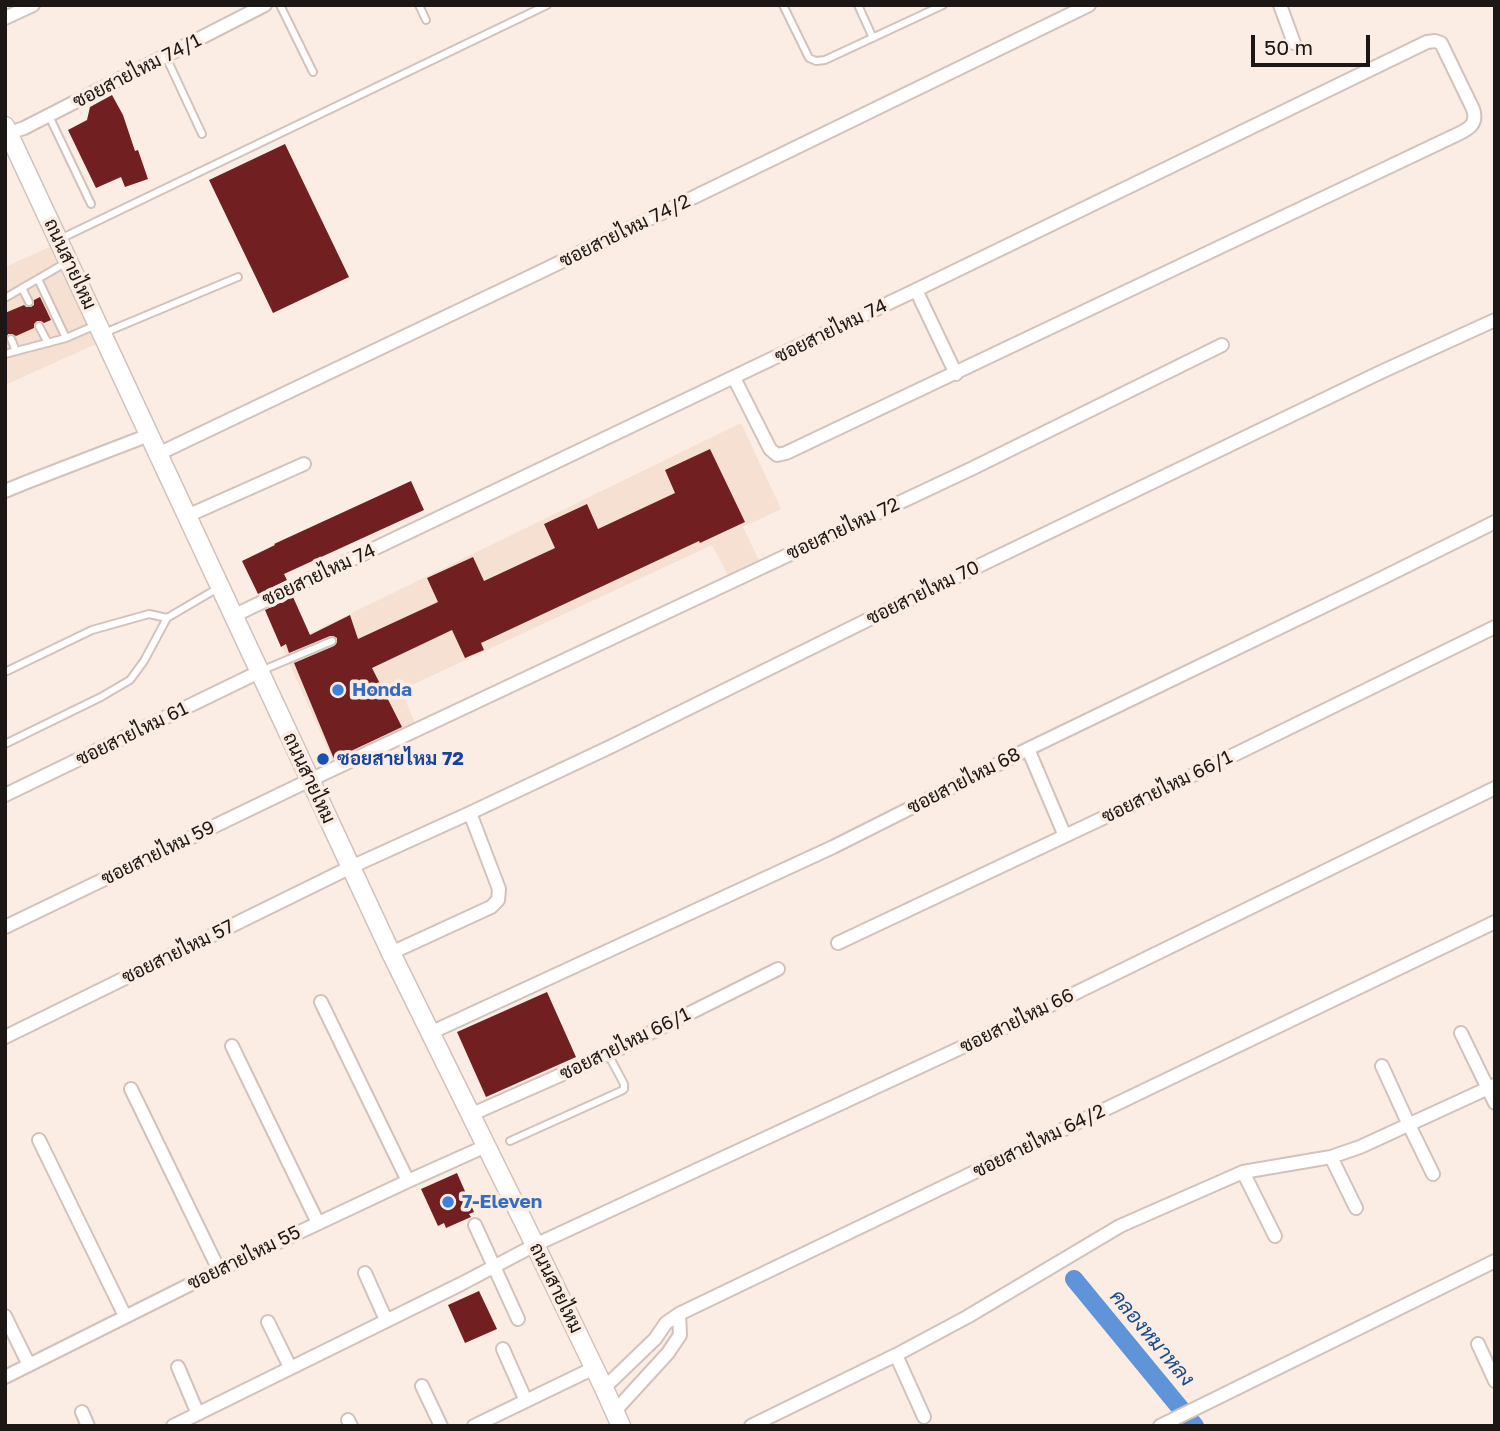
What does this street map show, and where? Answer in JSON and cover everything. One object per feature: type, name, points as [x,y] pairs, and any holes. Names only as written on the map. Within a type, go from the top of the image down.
[{"type":"main road","name":"ถนนสายไหม","points":[[7,130],[391,953],[535,1245],[617,1419]]},
{"type":"street","points":[[5,18],[33,5]]},
{"type":"street","name":"ซอยสายไหม 74/1","points":[[7,130],[24,128],[49,116],[265,5]]},
{"type":"street","name":"ซอยสายไหม 74/2","points":[[158,454],[580,253],[1089,5]]},
{"type":"street","points":[[1280,5],[1294,43]]},
{"type":"street","name":"ซอยสายไหม 74","points":[[233,616],[916,290],[1427,42],[1441,43],[1475,117],[1474,123],[1468,129],[956,373]]},
{"type":"street","points":[[734,377],[770,449],[777,455],[956,373],[916,290]]},
{"type":"street","name":"ซอยสายไหม 70","points":[[351,867],[625,740],[920,594],[1495,320]]},
{"type":"street","name":"ซอยสายไหม 72","points":[[310,780],[973,468],[1222,345]]},
{"type":"street","points":[[5,491],[149,435]]},
{"type":"street","points":[[187,516],[304,464]]},
{"type":"street","name":"ซอยสายไหม 68","points":[[430,1034],[833,847],[1495,522]]},
{"type":"street","name":"ซอยสายไหม 66/1","points":[[838,943],[1495,627]]},
{"type":"street","name":"ซอยสายไหม 61","points":[[5,795],[259,672]]},
{"type":"street","points":[[1028,749],[1065,836]]},
{"type":"street","name":"ซอยสายไหม 59","points":[[5,927],[310,780]]},
{"type":"street","name":"ซอยสายไหม 66","points":[[173,1426],[535,1245],[1010,1025],[1495,788]]},
{"type":"street","points":[[391,953],[491,907],[498,900],[499,889],[470,813]]},
{"type":"street","name":"ซอยสายไหม 57","points":[[5,1037],[351,867]]},
{"type":"street","name":"ซอยสายไหม 64/2","points":[[604,1388],[655,1339],[666,1323],[679,1314],[1495,922]]},
{"type":"street","name":"ซอยสายไหม 66/1","points":[[470,1115],[608,1054],[778,969]]},
{"type":"street","points":[[321,1002],[408,1181]]},
{"type":"street","points":[[1461,1033],[1491,1087],[1495,1103]]},
{"type":"street","points":[[232,1046],[318,1223]]},
{"type":"street","points":[[1382,1066],[1433,1174]]},
{"type":"street","points":[[751,1426],[967,1317],[1120,1226],[1243,1172],[1331,1157],[1360,1147],[1491,1087]]},
{"type":"street","points":[[131,1089],[219,1270]]},
{"type":"street","points":[[39,1140],[125,1316]]},
{"type":"street","name":"ซอยสายไหม 55","points":[[5,1377],[219,1270],[486,1146]]},
{"type":"street","points":[[1331,1157],[1356,1208]]},
{"type":"street","points":[[1243,1172],[1275,1236]]},
{"type":"street","points":[[475,1225],[518,1319]]},
{"type":"street","points":[[1165,1423],[1495,1261]]},
{"type":"street","points":[[365,1273],[386,1320]]},
{"type":"street","points":[[617,1419],[680,1335],[679,1314]]},
{"type":"street","points":[[5,1316],[29,1365]]},
{"type":"street","points":[[268,1322],[290,1367]]},
{"type":"street","points":[[1478,1344],[1495,1381]]},
{"type":"street","points":[[503,1349],[526,1401]]},
{"type":"street","points":[[896,1355],[924,1417]]},
{"type":"street","points":[[177,1367],[198,1414]]},
{"type":"street","points":[[474,1426],[594,1368]]},
{"type":"street","points":[[422,1386],[441,1426]]},
{"type":"street","points":[[82,1412],[88,1426]]},
{"type":"lane","points":[[280,5],[313,72]]},
{"type":"lane","points":[[419,5],[426,20]]},
{"type":"lane","points":[[59,240],[547,5]]},
{"type":"lane","points":[[783,5],[809,58],[816,61],[825,60],[943,5]]},
{"type":"lane","points":[[858,5],[873,38]]},
{"type":"lane","points":[[166,57],[202,134]]},
{"type":"lane","points":[[49,116],[90,204]]},
{"type":"lane","points":[[5,298],[69,261]]},
{"type":"lane","points":[[5,354],[100,329],[237,277]]},
{"type":"lane","points":[[38,279],[66,338]]},
{"type":"lane","points":[[22,288],[29,302]]},
{"type":"lane","points":[[39,326],[48,343]]},
{"type":"lane","points":[[10,339],[16,351]]},
{"type":"lane","points":[[5,744],[130,680],[144,661],[167,618],[220,587]]},
{"type":"lane","points":[[5,672],[92,630],[149,614],[167,618]]},
{"type":"lane","points":[[259,672],[332,641]]},
{"type":"lane","points":[[510,1141],[621,1091],[624,1084],[608,1054]]},
{"type":"shaded area","points":[[63,241],[107,339],[5,385],[5,267]]},
{"type":"shaded area","points":[[741,423],[781,509],[743,527],[759,560],[728,575],[712,545],[401,690],[415,723],[334,763],[282,647]]},
{"type":"building","points":[[112,95],[123,115],[135,151],[138,150],[148,179],[125,187],[121,177],[96,188],[68,130],[87,120],[90,107]]},
{"type":"building","points":[[285,144],[349,277],[273,313],[209,180]]},
{"type":"building","points":[[40,297],[51,320],[44,323],[37,321],[34,328],[16,336],[8,334],[5,341],[5,313],[24,305],[31,307],[34,300]]},
{"type":"building","points":[[710,449],[745,522],[481,643],[484,650],[465,658],[452,630],[372,668],[402,727],[334,759],[294,663],[334,646],[337,638],[330,636],[289,653],[286,644],[281,647],[265,610],[293,597],[310,635],[350,615],[358,639],[438,602],[427,578],[473,557],[484,581],[555,548],[544,524],[587,504],[598,529],[675,493],[665,470]]},
{"type":"building","points":[[411,481],[424,510],[284,574],[287,580],[258,594],[242,561]]},
{"type":"building","points":[[547,992],[576,1057],[486,1097],[457,1032]]},
{"type":"building","points":[[457,1173],[474,1212],[469,1214],[471,1217],[446,1228],[444,1223],[438,1226],[421,1189]]},
{"type":"building","points":[[479,1291],[497,1329],[465,1343],[448,1305]]},
{"type":"waterway","name":"คลองหมาหลง","points":[[1074,1279],[1195,1426]]},
{"type":"place","name":"Honda","points":[[338,690]]},
{"type":"place","name":"ซอยสายไหม 72","points":[[323,759]]},
{"type":"place","name":"7-Eleven","points":[[448,1202]]}]
